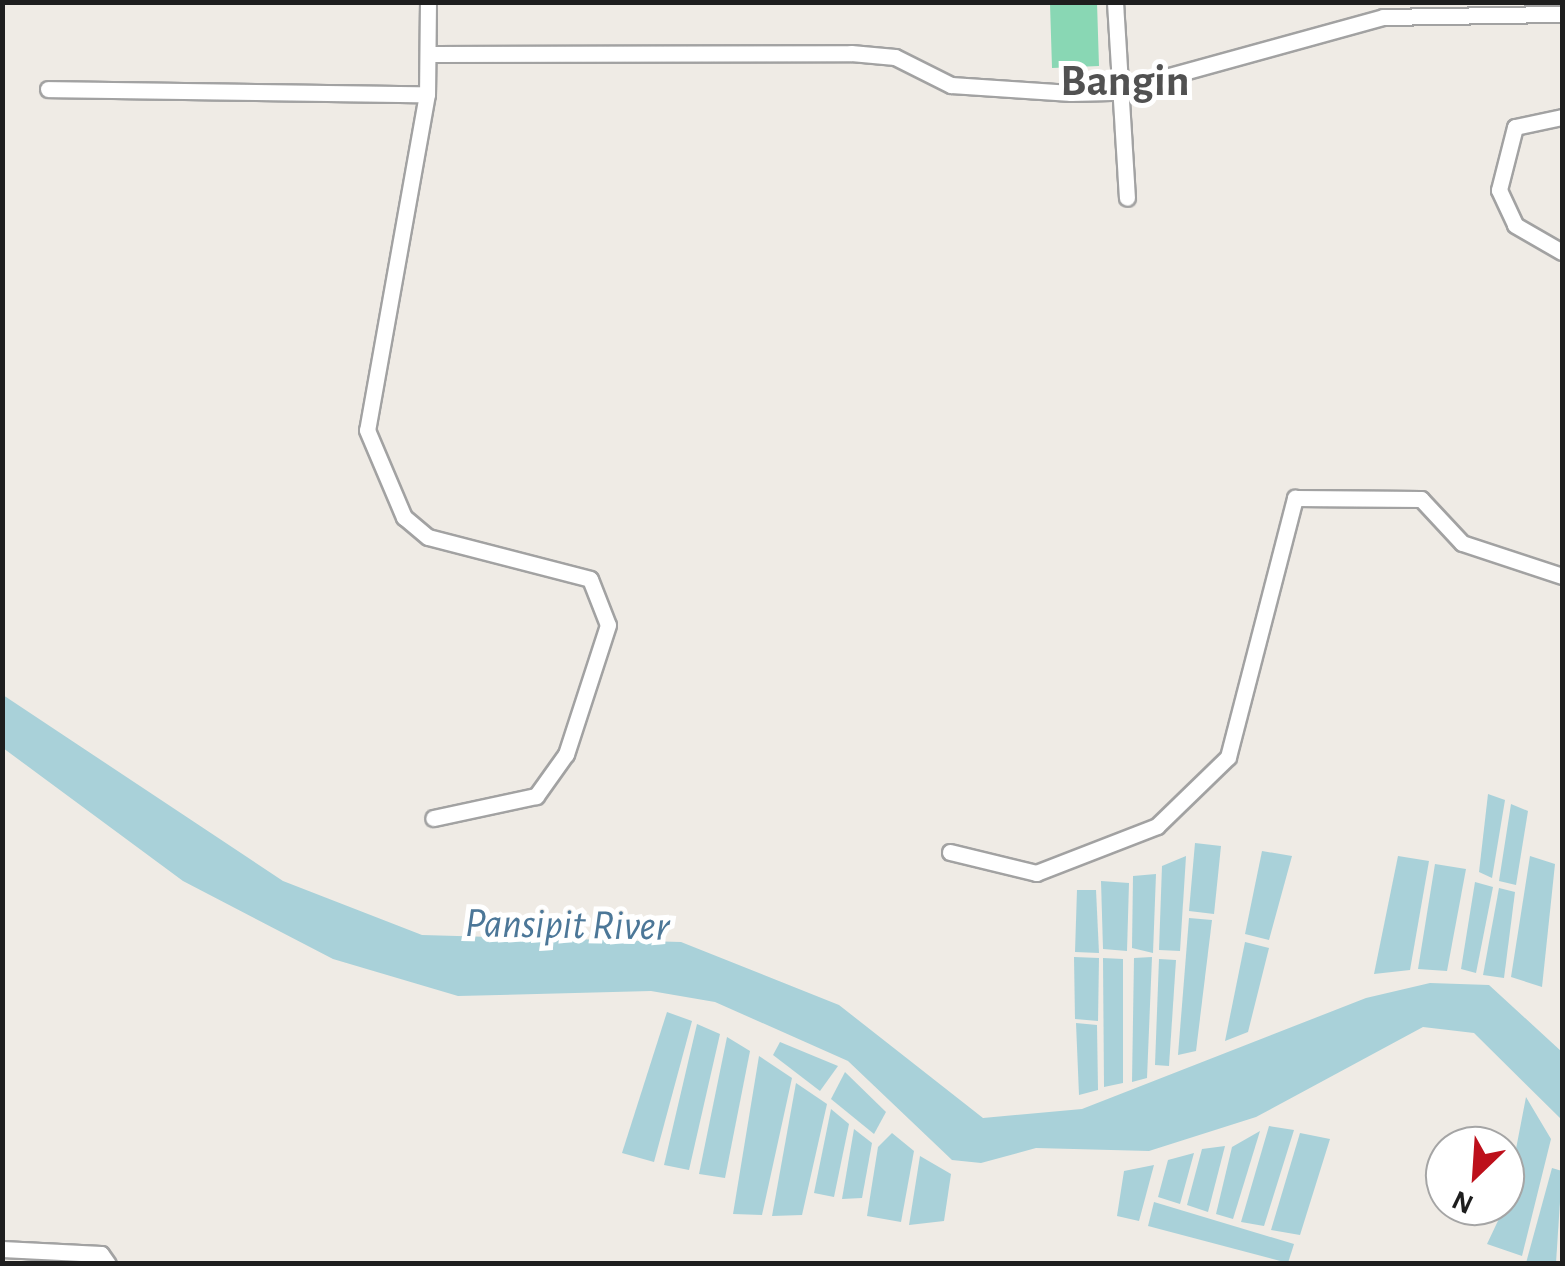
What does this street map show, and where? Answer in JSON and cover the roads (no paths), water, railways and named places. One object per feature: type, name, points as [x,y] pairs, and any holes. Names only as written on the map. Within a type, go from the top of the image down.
[{"type":"street","points":[[428,2],[427,94],[366,430],[404,517],[428,538],[590,578],[608,624],[566,754],[536,796],[432,818]]},
{"type":"street","points":[[1116,2],[1125,86],[1128,198]]},
{"type":"street","points":[[430,54],[831,52],[896,57],[951,85],[1071,94],[1125,86],[1384,17],[1562,14]]},
{"type":"street","points":[[48,89],[427,94]]},
{"type":"street","points":[[1562,117],[1515,127],[1499,190],[1516,225],[1562,252]]},
{"type":"street","points":[[950,852],[1036,873],[1156,826],[1228,757],[1295,498],[1421,500],[1462,543],[1562,576]]},
{"type":"street","points":[[2,1249],[101,1254],[108,1264]]},
{"type":"water","points":[[3,695],[283,881],[422,935],[681,942],[839,1005],[983,1118],[1082,1109],[1366,998],[1430,983],[1489,985],[1562,1052],[1562,1120],[1474,1033],[1423,1027],[1256,1117],[1149,1151],[1036,1148],[981,1163],[952,1160],[848,1061],[715,1002],[651,991],[458,996],[333,959],[183,881],[3,748]]},
{"type":"water","points":[[1488,794],[1505,800],[1492,878],[1479,872]]},
{"type":"water","points":[[1511,804],[1528,811],[1516,885],[1499,881]]},
{"type":"water","points":[[1195,843],[1221,846],[1214,914],[1189,911]]},
{"type":"water","points":[[1262,851],[1292,856],[1269,940],[1245,934]]},
{"type":"water","points":[[1186,856],[1180,951],[1159,950],[1162,866]]},
{"type":"water","points":[[1398,856],[1429,861],[1410,970],[1374,974]]},
{"type":"water","points":[[1530,856],[1555,864],[1542,987],[1511,977]]},
{"type":"water","points":[[1435,864],[1466,869],[1447,971],[1418,969]]},
{"type":"water","points":[[1156,874],[1153,953],[1132,948],[1133,876]]},
{"type":"water","points":[[1101,881],[1129,883],[1127,951],[1103,949]]},
{"type":"water","points":[[1475,882],[1493,887],[1476,973],[1461,969]]},
{"type":"water","points":[[1499,888],[1515,892],[1504,978],[1483,975]]},
{"type":"water","points":[[1077,890],[1096,890],[1099,953],[1075,952]]},
{"type":"water","points":[[1189,918],[1212,920],[1196,1051],[1178,1055]]},
{"type":"water","points":[[1245,942],[1269,948],[1248,1032],[1225,1041]]},
{"type":"water","points":[[1074,957],[1099,958],[1098,1021],[1075,1019]]},
{"type":"water","points":[[1152,957],[1147,1078],[1132,1082],[1134,958]]},
{"type":"water","points":[[1103,958],[1123,959],[1123,1083],[1104,1087]]},
{"type":"water","points":[[1159,959],[1176,960],[1169,1066],[1155,1065]]},
{"type":"water","points":[[667,1012],[692,1021],[654,1162],[622,1153]]},
{"type":"water","points":[[1076,1023],[1097,1025],[1098,1090],[1079,1095]]},
{"type":"water","points":[[697,1024],[720,1034],[689,1170],[664,1165]]},
{"type":"water","points":[[727,1037],[750,1051],[725,1178],[699,1174]]},
{"type":"water","points":[[780,1042],[838,1066],[820,1091],[773,1055]]},
{"type":"water","points":[[759,1056],[792,1078],[762,1215],[733,1214]]},
{"type":"water","points":[[845,1072],[886,1112],[874,1134],[831,1099]]},
{"type":"water","points":[[796,1083],[827,1104],[802,1215],[772,1216]]},
{"type":"water","points":[[1526,1097],[1551,1139],[1522,1256],[1487,1244],[1496,1226],[1525,1226],[1525,1126],[1520,1126]]},
{"type":"water","points":[[831,1109],[849,1124],[834,1197],[814,1193]]},
{"type":"water","points":[[1269,1126],[1294,1130],[1264,1226],[1241,1222]]},
{"type":"water","points":[[854,1129],[872,1143],[862,1198],[842,1199]]},
{"type":"water","points":[[1260,1131],[1233,1219],[1216,1214],[1232,1147]]},
{"type":"water","points":[[892,1133],[914,1151],[901,1222],[867,1216],[878,1147]]},
{"type":"water","points":[[1300,1133],[1330,1139],[1300,1235],[1271,1230]]},
{"type":"water","points":[[1225,1146],[1208,1212],[1187,1205],[1202,1149]]},
{"type":"water","points":[[1194,1153],[1180,1204],[1158,1197],[1168,1160]]},
{"type":"water","points":[[920,1156],[951,1174],[944,1221],[909,1225]]},
{"type":"water","points":[[1154,1165],[1139,1221],[1117,1216],[1124,1171]]},
{"type":"water","points":[[1552,1168],[1562,1171],[1556,1263],[1526,1263]]},
{"type":"water","points":[[1154,1202],[1294,1244],[1288,1263],[1148,1226]]},
{"type":"district","name":"Bangin","points":[[1125,82]]},
{"type":"water label","name":"Pansipit River","points":[[567,925]]}]
